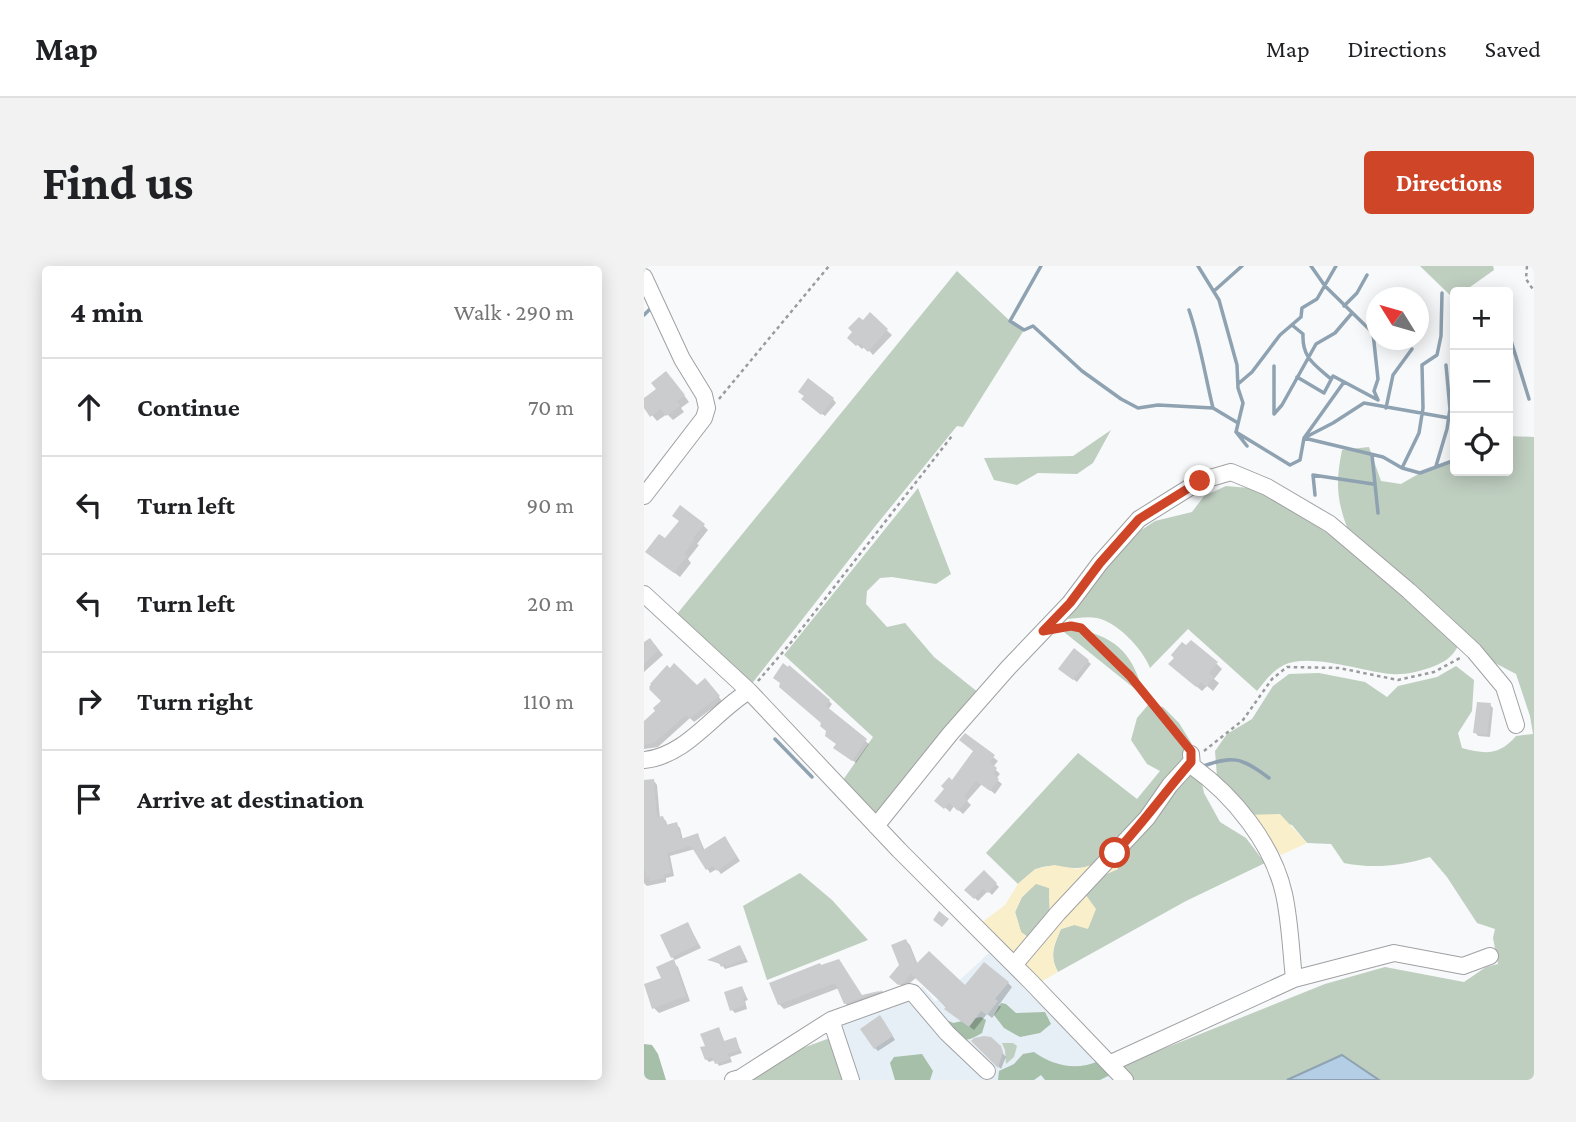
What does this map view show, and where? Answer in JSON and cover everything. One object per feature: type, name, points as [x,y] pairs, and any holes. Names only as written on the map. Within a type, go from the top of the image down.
[{"type":"street","points":[[644,277],[649,302],[704,395],[707,408],[704,418],[644,496]]},
{"type":"street","points":[[876,825],[950,734],[1070,603],[1100,563],[1139,519],[1200,481],[1231,472],[1267,487],[1329,524],[1409,591],[1474,651],[1504,687],[1516,725]]},
{"type":"street","points":[[644,594],[749,691],[1125,1080]]},
{"type":"street","points":[[644,760],[673,753],[737,698],[749,691]]},
{"type":"street","points":[[1014,965],[1058,913],[1147,818],[1191,756]]},
{"type":"street","points":[[1191,756],[1192,766],[1222,789],[1262,838],[1277,868],[1284,895],[1294,979]]},
{"type":"street","points":[[1111,1063],[1294,979],[1394,953],[1463,966],[1490,956]]},
{"type":"street","points":[[733,1080],[831,1020],[911,992],[947,1033],[987,1072]]},
{"type":"street","points":[[831,1020],[851,1080]]},
{"type":"path","points":[[704,418],[829,266]]},
{"type":"path","points":[[1527,266],[1526,279],[1534,291]]},
{"type":"path","points":[[749,691],[789,645],[952,436]]},
{"type":"path","points":[[1043,631],[1071,626],[1081,628],[1130,676],[1191,756],[1243,720],[1272,679],[1287,667],[1339,668],[1398,680],[1434,672],[1474,651]]},
{"type":"shaded area","points":[[989,953],[1116,1080],[856,1080],[838,1021],[923,987],[935,1001],[938,1000]]},
{"type":"green space","points":[[1420,266],[1493,266],[1494,270],[1470,287],[1450,287],[1450,295]]},
{"type":"green space","points":[[957,271],[1010,321],[1024,330],[963,427],[957,426],[750,686],[677,614]]},
{"type":"green space","points":[[1111,430],[1093,463],[1077,474],[1038,473],[1017,485],[994,480],[984,458],[1073,456]]},
{"type":"green space","points":[[1513,436],[1534,437],[1534,1080],[1379,1080],[1342,1055],[1287,1080],[1116,1080],[1108,1071],[1325,984],[1385,967],[1464,982],[1486,967],[1498,964],[1493,938],[1495,929],[1477,923],[1447,877],[1430,857],[1387,866],[1344,863],[1331,844],[1307,843],[1292,825],[1244,815],[1217,777],[1215,751],[1227,734],[1252,719],[1273,686],[1289,674],[1319,673],[1365,682],[1387,697],[1398,686],[1437,677],[1456,666],[1474,680],[1472,711],[1458,733],[1462,748],[1491,752],[1504,747],[1516,736],[1533,734],[1516,674],[1495,663],[1448,615],[1347,527],[1338,489],[1342,450],[1369,447],[1381,481],[1401,484],[1420,473],[1450,462],[1450,476],[1513,476]]},
{"type":"green space","points":[[1226,486],[1249,488],[1289,507],[1346,546],[1458,646],[1449,657],[1438,664],[1401,674],[1380,673],[1322,662],[1295,662],[1276,670],[1257,691],[1188,629],[1150,668],[1135,645],[1113,625],[1093,617],[1068,619],[1086,590],[1126,540],[1155,521],[1192,512],[1204,496]]},
{"type":"green space","points":[[918,488],[951,574],[936,584],[892,577],[880,578],[867,591],[866,604],[887,627],[905,623],[934,657],[989,701],[884,814],[875,813],[843,780],[873,737],[784,655]]},
{"type":"green space","points":[[1077,628],[1104,638],[1123,651],[1135,670],[1145,697],[1064,632]]},
{"type":"green space","points":[[1148,705],[1163,707],[1179,723],[1195,749],[1204,793],[1220,822],[1246,838],[1265,863],[1186,901],[1058,972],[1054,950],[1061,929],[1074,925],[1083,896],[1091,884],[1118,869],[1113,859],[1079,868],[1039,868],[1018,884],[986,853],[1078,753],[1137,799],[1160,771],[1147,764],[1131,740],[1137,718]]},
{"type":"green space","points":[[800,873],[832,900],[868,940],[767,980],[743,906]]},
{"type":"green space","points":[[1036,883],[1049,888],[1048,938],[1029,938],[1021,932],[1015,912],[1022,897]]},
{"type":"green space","points":[[1001,1003],[1016,1013],[1045,1012],[1051,1024],[1040,1033],[1020,1037],[1004,1028],[994,1015]]},
{"type":"green space","points":[[981,1017],[986,1020],[982,1033],[971,1039],[960,1038],[948,1026],[949,1021],[953,1023]]},
{"type":"green space","points":[[830,1038],[844,1080],[746,1080],[789,1053]]},
{"type":"green space","points":[[1002,1043],[1013,1043],[1017,1046],[1014,1057],[1006,1064],[1005,1050]]},
{"type":"green space","points":[[644,1044],[652,1045],[658,1054],[666,1080],[644,1080]]},
{"type":"green space","points":[[1034,1052],[1065,1066],[1082,1066],[1099,1061],[1110,1075],[1100,1080],[1045,1080],[1041,1075],[1034,1080],[998,1080],[999,1071],[1014,1064],[1023,1054]]},
{"type":"green space","points":[[922,1054],[933,1071],[930,1080],[895,1080],[890,1063],[894,1057]]},
{"type":"sand","points":[[1280,814],[1307,843],[1281,855],[1265,832],[1244,815]]},
{"type":"sand","points":[[1114,859],[1118,869],[1096,878],[1083,891],[1096,909],[1088,929],[1074,925],[1061,929],[1054,950],[1058,972],[1039,983],[981,923],[1005,905],[1018,884],[1035,869],[1054,865],[1077,869]],"holes":[[[1036,884],[1049,888],[1048,938],[1029,938],[1021,932],[1015,912],[1022,897]]]},
{"type":"water","points":[[1342,1055],[1379,1080],[1287,1080]]},
{"type":"building","points":[[870,312],[888,329],[868,352],[859,343],[856,346],[847,338],[852,332],[848,328],[859,317],[863,320]]},
{"type":"building","points":[[666,371],[685,395],[677,401],[680,406],[666,416],[661,409],[650,417],[644,408],[644,398],[656,389],[651,383]]},
{"type":"building","points":[[808,378],[834,398],[821,415],[801,399],[804,396],[798,392]]},
{"type":"building","points":[[680,505],[705,524],[693,538],[695,539],[684,554],[687,556],[674,573],[645,552],[659,534],[665,538],[679,521],[672,516]]},
{"type":"building","points":[[650,638],[659,650],[644,664],[644,642]]},
{"type":"building","points":[[1191,640],[1218,662],[1209,673],[1214,677],[1206,687],[1201,682],[1196,687],[1168,664],[1174,658],[1171,655],[1182,642],[1186,645]]},
{"type":"building","points":[[1074,648],[1089,660],[1073,680],[1058,669]]},
{"type":"building","points":[[674,663],[697,685],[705,678],[720,696],[689,719],[686,715],[654,743],[644,745],[644,721],[661,701],[649,689],[652,686],[650,684],[667,665],[670,668]]},
{"type":"building","points":[[783,663],[788,667],[789,665],[830,700],[826,706],[867,739],[852,761],[833,748],[836,744],[825,736],[826,731],[820,726],[821,723],[779,687],[780,683],[773,678]]},
{"type":"building","points":[[1477,702],[1491,703],[1487,735],[1473,733]]},
{"type":"building","points":[[965,733],[995,755],[990,762],[997,768],[993,774],[999,779],[990,791],[976,781],[964,796],[968,800],[958,811],[949,803],[944,809],[934,801],[944,789],[941,786],[949,777],[952,780],[973,751],[959,740]]},
{"type":"building","points":[[654,779],[657,817],[663,816],[666,825],[677,822],[681,839],[698,833],[703,850],[725,836],[737,857],[717,871],[713,866],[706,870],[691,846],[667,853],[671,873],[663,875],[664,878],[650,881],[649,877],[646,878],[644,780]]},
{"type":"building","points":[[984,870],[997,883],[988,893],[983,889],[974,899],[964,890]]},
{"type":"building","points":[[939,911],[949,919],[942,927],[933,920]]},
{"type":"building","points":[[688,922],[698,944],[671,958],[660,935]]},
{"type":"building","points":[[906,939],[916,964],[929,951],[965,985],[984,962],[1009,982],[995,999],[998,1001],[987,1015],[981,1011],[969,1027],[944,1009],[946,1007],[911,974],[904,983],[898,985],[889,977],[899,965],[891,945]]},
{"type":"building","points":[[740,945],[746,958],[726,967],[726,964],[721,967],[719,963],[707,960]]},
{"type":"building","points":[[674,959],[686,996],[652,1009],[644,984],[661,978],[656,967]]},
{"type":"building","points":[[839,959],[862,995],[883,990],[844,1004],[835,983],[778,1005],[769,983],[820,963],[821,965]]},
{"type":"building","points":[[742,986],[746,996],[743,998],[745,1005],[730,1011],[724,992]]},
{"type":"building","points":[[880,1015],[893,1036],[874,1049],[860,1029]]},
{"type":"building","points":[[719,1027],[724,1041],[736,1037],[740,1050],[728,1054],[730,1059],[715,1064],[712,1057],[705,1060],[700,1047],[705,1046],[700,1034]]},
{"type":"building","points":[[984,1036],[991,1037],[1001,1046],[1003,1052],[998,1068],[971,1041]]},
{"type":"waterway","points":[[1041,266],[1010,321],[1024,330],[1033,326],[1082,371],[1138,408],[1158,405],[1213,408],[1238,423]]},
{"type":"waterway","points":[[1198,266],[1219,300],[1237,365],[1238,388],[1243,403],[1236,432],[1247,446]]},
{"type":"waterway","points":[[1214,291],[1242,266]]},
{"type":"waterway","points":[[1311,266],[1325,286],[1366,326]]},
{"type":"waterway","points":[[1238,384],[1252,372],[1280,335],[1301,317],[1302,308],[1317,299],[1336,266]]},
{"type":"waterway","points":[[1344,306],[1357,293],[1367,275]]},
{"type":"waterway","points":[[1402,468],[1419,433],[1423,408],[1422,365],[1437,355],[1441,336],[1442,293]]},
{"type":"waterway","points":[[644,315],[650,309],[653,310]]},
{"type":"waterway","points":[[1189,310],[1213,408]]},
{"type":"waterway","points":[[1274,366],[1274,414],[1282,405],[1316,344],[1335,333],[1352,313]]},
{"type":"waterway","points":[[1292,325],[1303,334],[1310,360],[1331,379]]},
{"type":"waterway","points":[[1513,347],[1529,399]]},
{"type":"waterway","points":[[1375,350],[1378,379],[1374,391],[1378,400]]},
{"type":"waterway","points":[[1386,408],[1393,375],[1411,350]]},
{"type":"waterway","points":[[1436,466],[1450,409],[1446,365]]},
{"type":"waterway","points":[[1297,377],[1324,393],[1333,376],[1378,400]]},
{"type":"waterway","points":[[1344,382],[1304,438],[1383,457],[1402,468],[1420,473],[1450,462]]},
{"type":"waterway","points":[[1236,432],[1290,465],[1300,460],[1304,438],[1364,403],[1450,418]]},
{"type":"waterway","points":[[1372,455],[1378,513]]},
{"type":"waterway","points":[[1315,495],[1313,475],[1373,484]]},
{"type":"waterway","points":[[775,739],[812,777]]},
{"type":"waterway","points":[[1201,767],[1237,760],[1269,778]]},
{"type":"route","points":[[1115,853],[1147,818],[1170,785],[1191,762],[1191,751],[1130,676],[1081,628],[1057,627],[1043,631],[1070,603],[1100,563],[1139,519],[1200,481]]}]
